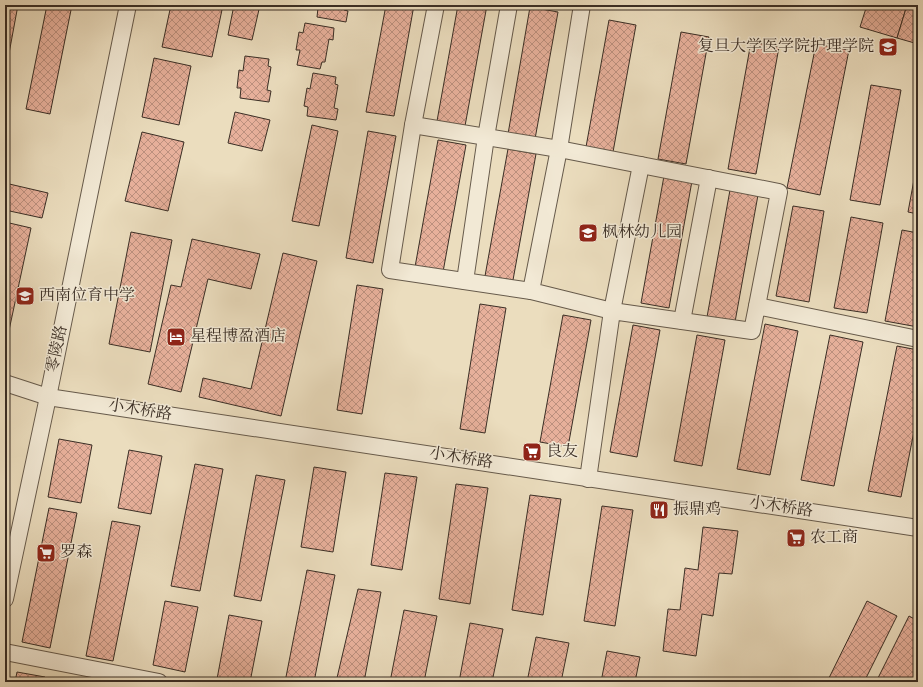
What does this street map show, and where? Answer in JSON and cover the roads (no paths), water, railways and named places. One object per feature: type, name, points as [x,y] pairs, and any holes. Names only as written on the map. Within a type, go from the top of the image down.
[{"type":"street","name":"零陵路","points":[[5,599],[128,5]]},
{"type":"street","points":[[413,125],[559,149],[779,192],[752,331],[612,311],[531,291],[390,270],[413,125],[436,5]]},
{"type":"street","points":[[465,281],[486,137],[509,5]]},
{"type":"street","points":[[531,291],[559,149],[582,5]]},
{"type":"street","points":[[588,479],[612,311],[641,165]]},
{"type":"street","points":[[682,321],[709,178]]},
{"type":"street","points":[[757,306],[918,339]]},
{"type":"street","name":"小木桥路","points":[[5,383],[48,397],[918,528]]},
{"type":"street","points":[[5,652],[159,682]]},
{"type":"place","name":"复旦大学医学院护理学院","points":[[888,47]]},
{"type":"place","name":"枫林幼儿园","points":[[588,233]]},
{"type":"place","name":"西南位育中学","points":[[25,296]]},
{"type":"place","name":"星程博盈酒店","points":[[176,337]]},
{"type":"place","name":"良友","points":[[532,452]]},
{"type":"place","name":"振鼎鸡","points":[[659,510]]},
{"type":"place","name":"农工商","points":[[796,538]]},
{"type":"place","name":"罗森","points":[[46,553]]}]
